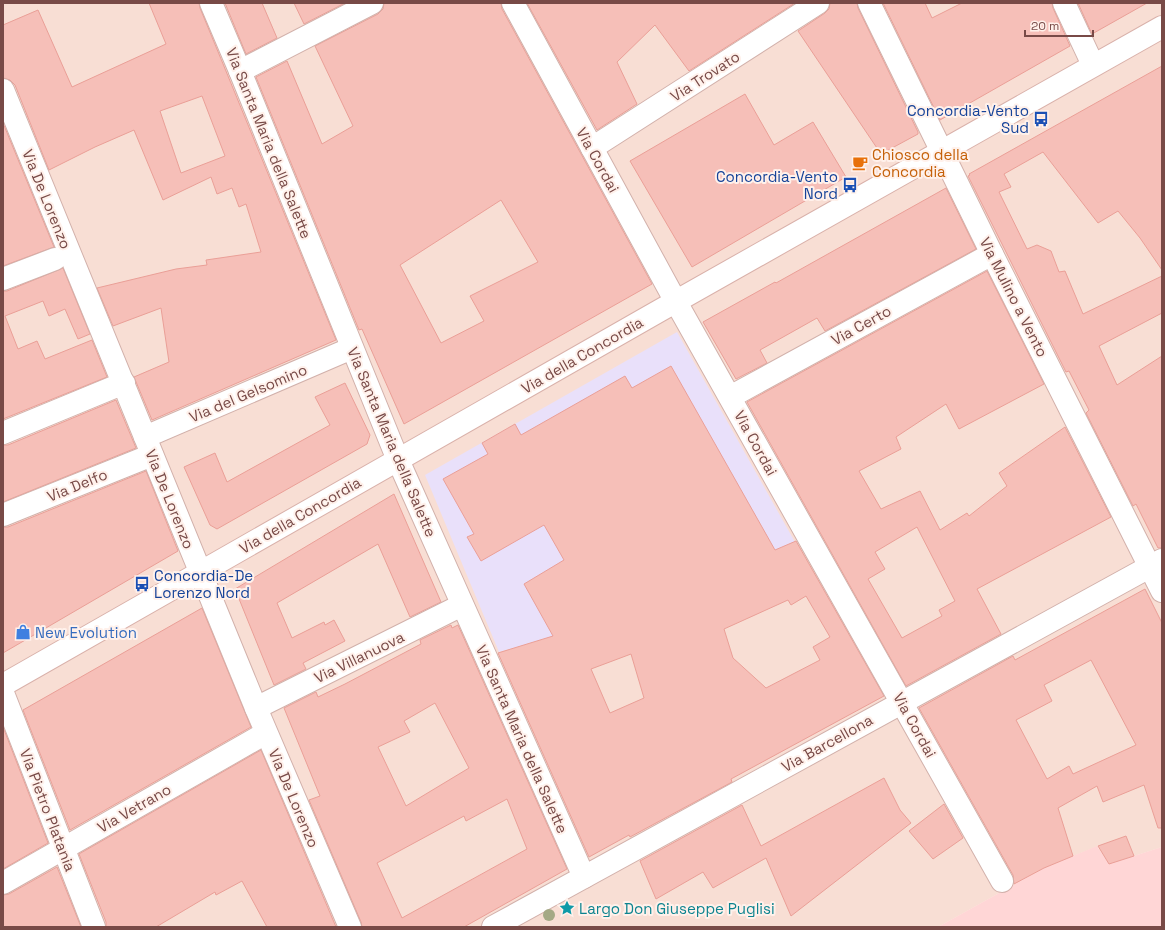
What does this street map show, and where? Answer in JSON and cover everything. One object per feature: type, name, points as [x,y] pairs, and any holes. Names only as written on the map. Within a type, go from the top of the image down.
[{"type":"street","name":"Via Santa Maria della Salette","points":[[210,3],[240,71],[398,460],[584,877]]},
{"type":"street","points":[[240,71],[372,3]]},
{"type":"street","name":"Via Cordai","points":[[513,3],[676,302],[1002,881]]},
{"type":"street","name":"Via Trovato","points":[[592,148],[818,3]]},
{"type":"street","name":"Via Mulino a Vento","points":[[869,3],[992,254],[1156,563],[1162,591]]},
{"type":"street","points":[[1064,3],[1093,66]]},
{"type":"street","name":"Via della Concordia","points":[[3,685],[941,151],[1162,27]]},
{"type":"street","name":"Via De Lorenzo","points":[[4,98],[124,383],[148,446],[266,733],[350,927]]},
{"type":"street","name":"Via Certo","points":[[730,397],[992,254]]},
{"type":"street","points":[[3,279],[55,259]]},
{"type":"street","name":"Via del Gelsomino","points":[[148,446],[352,348]]},
{"type":"street","points":[[3,433],[124,383]]},
{"type":"street","name":"Via Delfo","points":[[3,515],[148,446]]},
{"type":"street","name":"Via Barcellona","points":[[493,927],[1156,563]]},
{"type":"street","name":"Via Villanuova","points":[[256,708],[462,605]]},
{"type":"street","name":"Via Pietro Platania","points":[[3,693],[94,927]]},
{"type":"street","name":"Via Vetrano","points":[[3,883],[266,733]]},
{"type":"shaded area","points":[[3,3],[1162,3],[1162,847],[1109,864],[1098,846],[1044,868],[938,927],[3,927]]},
{"type":"shaded area","points":[[677,332],[795,542],[666,598],[554,636],[499,652],[425,475]]},
{"type":"shaded area","points":[[1097,846],[1109,864],[1162,847],[1162,927],[938,927],[1044,868]]},
{"type":"building","points":[[149,3],[199,3],[336,340],[152,420],[134,377],[169,362],[161,308],[113,326],[97,288],[176,269],[207,265],[206,260],[261,252],[246,204],[239,207],[232,188],[217,194],[211,177],[163,200],[134,130],[95,147],[49,170],[15,85],[10,80],[3,78],[3,25],[38,10],[72,87],[166,44]],"holes":[[[202,96],[225,156],[181,173],[160,111]]]},
{"type":"building","points":[[225,3],[262,3],[277,38],[246,54]]},
{"type":"building","points":[[294,3],[345,3],[304,24]]},
{"type":"building","points":[[384,3],[501,3],[502,9],[652,284],[404,424],[362,329],[359,330],[256,77],[287,61],[322,144],[353,126],[315,46],[378,14],[383,9]],"holes":[[[501,200],[538,262],[470,296],[484,321],[441,343],[400,265]]]},
{"type":"building","points":[[527,3],[795,3],[689,71],[655,25],[617,62],[637,104],[597,130]]},
{"type":"building","points":[[830,3],[857,3],[858,8],[918,132],[918,134],[881,154],[798,31],[825,13],[829,9]]},
{"type":"building","points":[[883,3],[925,3],[932,18],[962,3],[1052,3],[1070,46],[940,120]]},
{"type":"building","points":[[1078,3],[1147,3],[1092,34]]},
{"type":"building","points":[[1162,66],[1162,270],[1140,238],[1118,211],[1098,223],[1043,152],[1004,174],[1011,187],[999,192],[1027,249],[1037,245],[1051,251],[1059,272],[1065,271],[1083,314],[1162,276],[1162,313],[1099,346],[1117,385],[1162,356],[1162,548],[1158,548],[1136,504],[1133,506],[1086,413],[1089,410],[1069,371],[1066,372],[968,176],[970,175],[969,174]]},
{"type":"building","points":[[745,94],[774,145],[813,122],[846,177],[692,267],[630,161]]},
{"type":"building","points":[[3,123],[54,247],[3,266]]},
{"type":"building","points":[[946,188],[976,249],[825,331],[817,318],[760,350],[767,363],[736,379],[703,322]]},
{"type":"building","points":[[63,268],[90,334],[78,339],[65,309],[49,316],[43,301],[5,316],[18,349],[37,341],[45,359],[92,340],[107,377],[3,419],[3,291],[7,291]]},
{"type":"building","points":[[987,271],[1044,384],[959,429],[946,404],[896,437],[901,449],[859,471],[881,509],[920,491],[940,530],[967,513],[969,516],[1007,486],[999,473],[1065,427],[1111,517],[977,589],[1001,634],[906,686],[747,402]],"holes":[[[917,527],[955,601],[939,610],[942,616],[902,638],[868,579],[885,569],[875,552]]]},
{"type":"building","points":[[671,366],[775,550],[796,541],[884,696],[731,779],[732,782],[630,837],[629,835],[589,857],[498,653],[553,636],[524,584],[564,560],[544,525],[481,561],[467,537],[474,534],[443,479],[488,454],[482,443],[515,424],[521,435],[625,376],[632,388]],"holes":[[[806,596],[830,637],[813,647],[820,660],[766,688],[733,658],[724,629],[788,600],[791,605]],[[631,654],[644,698],[610,713],[591,669]]]},
{"type":"building","points":[[345,383],[370,435],[367,444],[217,529],[210,525],[184,467],[215,453],[227,482],[330,425],[315,397]]},
{"type":"building","points":[[116,400],[136,448],[3,502],[3,445],[8,445]]},
{"type":"building","points":[[146,471],[178,551],[3,653],[3,527],[8,527]]},
{"type":"building","points":[[394,494],[441,602],[410,617],[378,544],[277,603],[292,638],[324,622],[325,625],[334,620],[345,641],[303,663],[306,669],[274,685],[235,589]]},
{"type":"building","points":[[1145,589],[1162,623],[1162,828],[1158,828],[1144,785],[1103,802],[1097,786],[1058,808],[1073,856],[1044,868],[1014,884],[1013,875],[919,708],[1013,656],[1015,660]],"holes":[[[1091,660],[1136,745],[1073,774],[1069,766],[1047,779],[1016,720],[1052,701],[1044,685]]]},
{"type":"building","points":[[202,608],[251,727],[70,830],[23,710]]},
{"type":"building","points":[[451,625],[452,628],[458,625],[567,869],[464,927],[362,927],[309,800],[320,796],[284,708],[316,692],[318,697],[345,684],[421,644],[420,640]],"holes":[[[435,703],[469,768],[406,806],[378,747],[410,732],[404,721]],[[507,799],[527,849],[402,918],[377,863],[464,816],[466,821]]]},
{"type":"building","points":[[3,727],[48,843],[3,869]]},
{"type":"building","points":[[261,750],[336,927],[267,927],[242,881],[216,895],[215,892],[156,927],[106,927],[106,922],[79,854]]},
{"type":"building","points":[[884,778],[900,810],[911,823],[791,916],[766,858],[713,888],[703,872],[656,899],[640,861],[742,805],[761,846]]},
{"type":"building","points":[[944,804],[963,838],[933,859],[909,831]]},
{"type":"building","points":[[1126,836],[1134,856],[1109,864],[1098,846]]},
{"type":"building","points":[[57,867],[81,927],[3,927],[3,895],[9,894]]},
{"type":"place","name":"Concordia-Vento Sud","points":[[1041,119]]},
{"type":"place","name":"Chiosco della Concordia","points":[[860,163]]},
{"type":"place","name":"Concordia-Vento Nord","points":[[850,185]]},
{"type":"place","name":"Concordia-De Lorenzo Nord","points":[[142,584]]},
{"type":"place","name":"New Evolution","points":[[23,632]]},
{"type":"place","name":"Largo Don Giuseppe Puglisi","points":[[567,908]]}]
